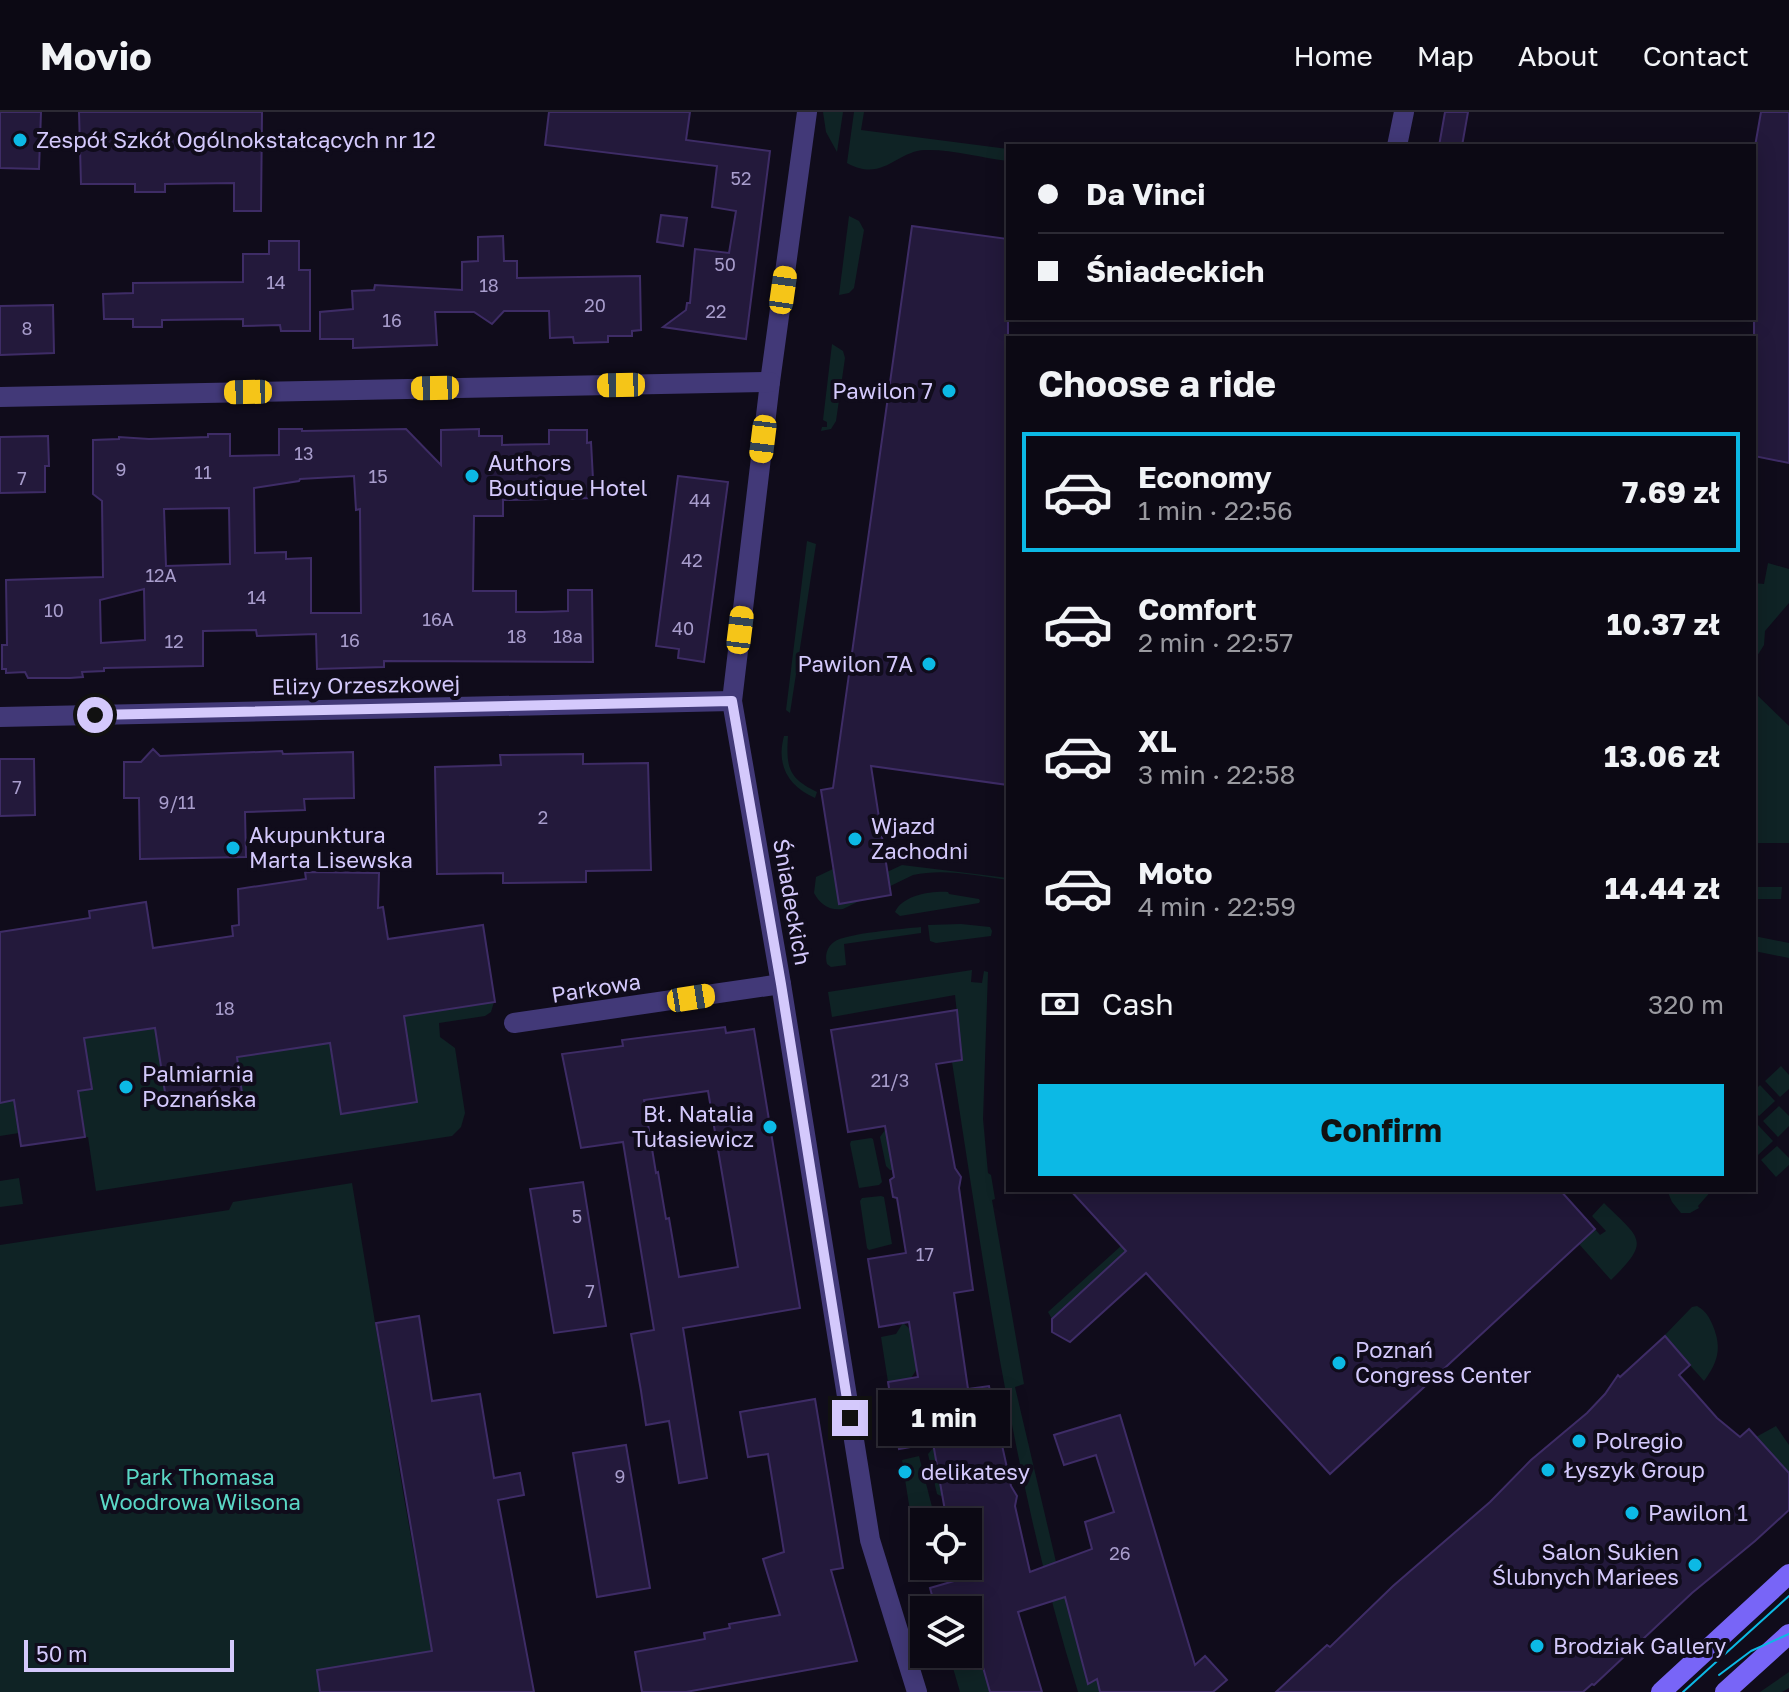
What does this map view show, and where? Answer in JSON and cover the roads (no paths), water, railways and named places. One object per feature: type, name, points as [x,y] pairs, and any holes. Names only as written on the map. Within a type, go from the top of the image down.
[{"type":"street","name":"Śniadeckich","points":[[807,112],[770,382],[732,701],[781,984],[870,1540],[917,1692]]},
{"type":"street","points":[[1397,144],[1404,112]]},
{"type":"street","points":[[0,397],[770,382]]},
{"type":"street","name":"Elizy Orzeszkowej","points":[[0,717],[732,701]]},
{"type":"street","name":"Parkowa","points":[[514,1023],[781,984]]},
{"type":"street","points":[[1661,1692],[1789,1574]]},
{"type":"street","points":[[1725,1692],[1789,1634]]},
{"type":"tram line","points":[[1683,1692],[1789,1596]]},
{"type":"tram line","points":[[1719,1675],[1751,1651],[1789,1634]]},
{"type":"place","name":"Zespół Szkół Ogólnokstałcących nr 12","points":[[20,140]]},
{"type":"place","name":"Pawilon 7","points":[[949,391]]},
{"type":"place","name":"Authors Boutique Hotel","points":[[472,476]]},
{"type":"place","name":"Pawilon 7A","points":[[929,664]]},
{"type":"place","name":"Wjazd Zachodni","points":[[855,839]]},
{"type":"place","name":"Akupunktura Marta Lisewska","points":[[233,848]]},
{"type":"place","name":"Palmiarnia Poznańska","points":[[126,1087]]},
{"type":"place","name":"Bł. Natalia Tułasiewicz","points":[[770,1127]]},
{"type":"place","name":"Poznań Congress Center","points":[[1339,1363]]},
{"type":"place","name":"Polregio","points":[[1579,1441]]},
{"type":"place","name":"Łyszyk Group","points":[[1548,1470]]},
{"type":"place","name":"delikatesy","points":[[905,1472]]},
{"type":"place","name":"Pawilon 1","points":[[1632,1513]]},
{"type":"place","name":"Salon Sukien Ślubnych Mariees","points":[[1695,1565]]},
{"type":"place","name":"Brodziak Gallery","points":[[1537,1646]]},
{"type":"park label","name":"Park Thomasa Woodrowa Wilsona","points":[[200,1490]]}]
